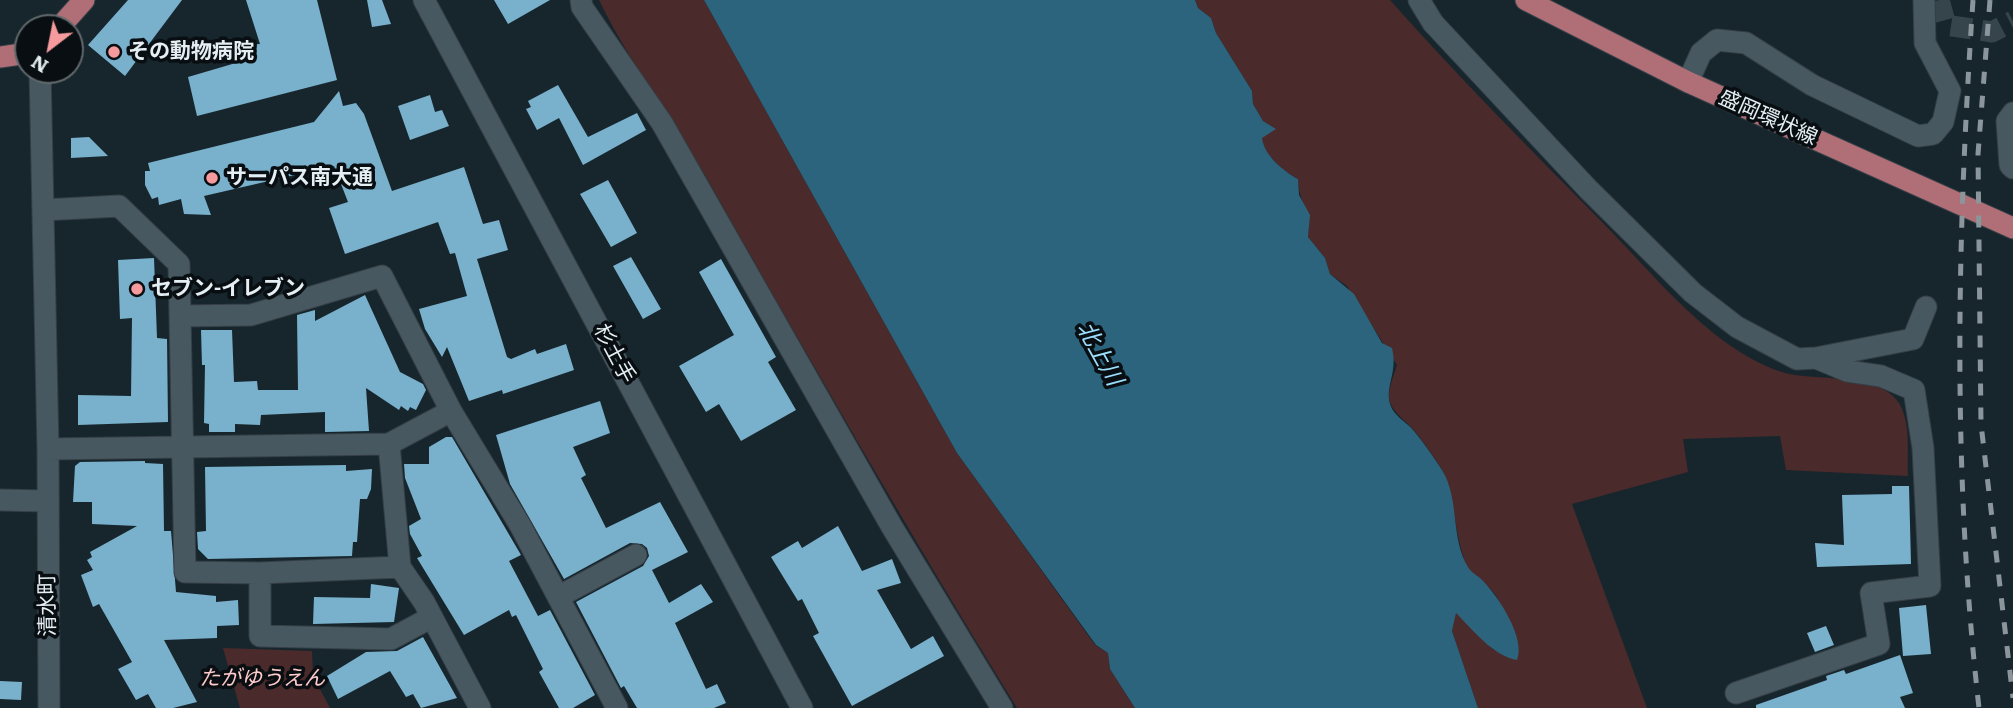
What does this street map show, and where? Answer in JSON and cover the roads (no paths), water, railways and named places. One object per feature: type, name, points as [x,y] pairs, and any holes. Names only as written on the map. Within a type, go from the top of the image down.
[{"type":"main road","points":[[72,14],[84,0]]},
{"type":"main road","name":"盛岡環状線","points":[[1526,0],[1688,82],[2013,228]]},
{"type":"street","name":"杉土手","points":[[424,0],[803,708]]},
{"type":"street","points":[[581,0],[582,7],[662,123],[892,527],[1002,708]]},
{"type":"street","points":[[1419,0],[1433,23],[1588,189],[1693,293],[1737,327],[1797,359],[1816,358],[1913,338],[1926,307]]},
{"type":"street","points":[[1688,82],[1701,52],[1717,40],[1746,43],[1812,85],[1918,136],[1933,134],[1943,122],[1950,91],[1925,43],[1924,0]]},
{"type":"street","name":"清水町","points":[[40,84],[48,449],[46,501],[49,708]]},
{"type":"street","points":[[2013,113],[2007,121],[2010,166],[2013,168]]},
{"type":"street","points":[[43,210],[119,206],[179,264],[186,572],[260,573],[400,567]]},
{"type":"street","points":[[180,316],[251,315],[382,276],[452,411],[520,525],[617,708]]},
{"type":"street","points":[[1736,693],[1879,644],[1871,593],[1930,586],[1923,448],[1914,390],[1881,376],[1847,371],[1816,358]]},
{"type":"street","points":[[48,449],[389,444],[452,411]]},
{"type":"street","points":[[389,444],[400,567],[432,617],[480,708]]},
{"type":"street","points":[[0,500],[46,501]]},
{"type":"street","points":[[558,597],[636,555]]},
{"type":"street","points":[[260,573],[260,636],[391,639],[432,617]]},
{"type":"water","name":"北上川","points":[[704,0],[1195,0],[1198,8],[1211,18],[1216,33],[1252,91],[1253,104],[1263,121],[1276,129],[1262,138],[1266,150],[1275,162],[1298,179],[1299,195],[1310,215],[1308,237],[1325,258],[1330,274],[1354,294],[1382,343],[1392,348],[1394,365],[1389,391],[1390,404],[1397,416],[1414,431],[1442,470],[1451,493],[1462,555],[1469,569],[1496,597],[1514,630],[1519,651],[1517,660],[1491,648],[1456,613],[1452,631],[1478,708],[1135,708],[1110,669],[1108,653],[1096,645],[957,453]]},
{"type":"tunnel","points":[[1939,0],[1946,25],[1992,32],[2013,21]]},
{"type":"railway","points":[[1973,0],[1963,178],[1960,354],[1964,531],[1979,708]]},
{"type":"railway","points":[[1990,0],[1978,154],[1981,424],[2013,698]]},
{"type":"place","name":"その動物病院","points":[[114,52]]},
{"type":"place","name":"サーパス南大通","points":[[212,178]]},
{"type":"place","name":"セブン-イレブン","points":[[137,289]]},
{"type":"park label","name":"たがゆうえん","points":[[262,679]]}]
